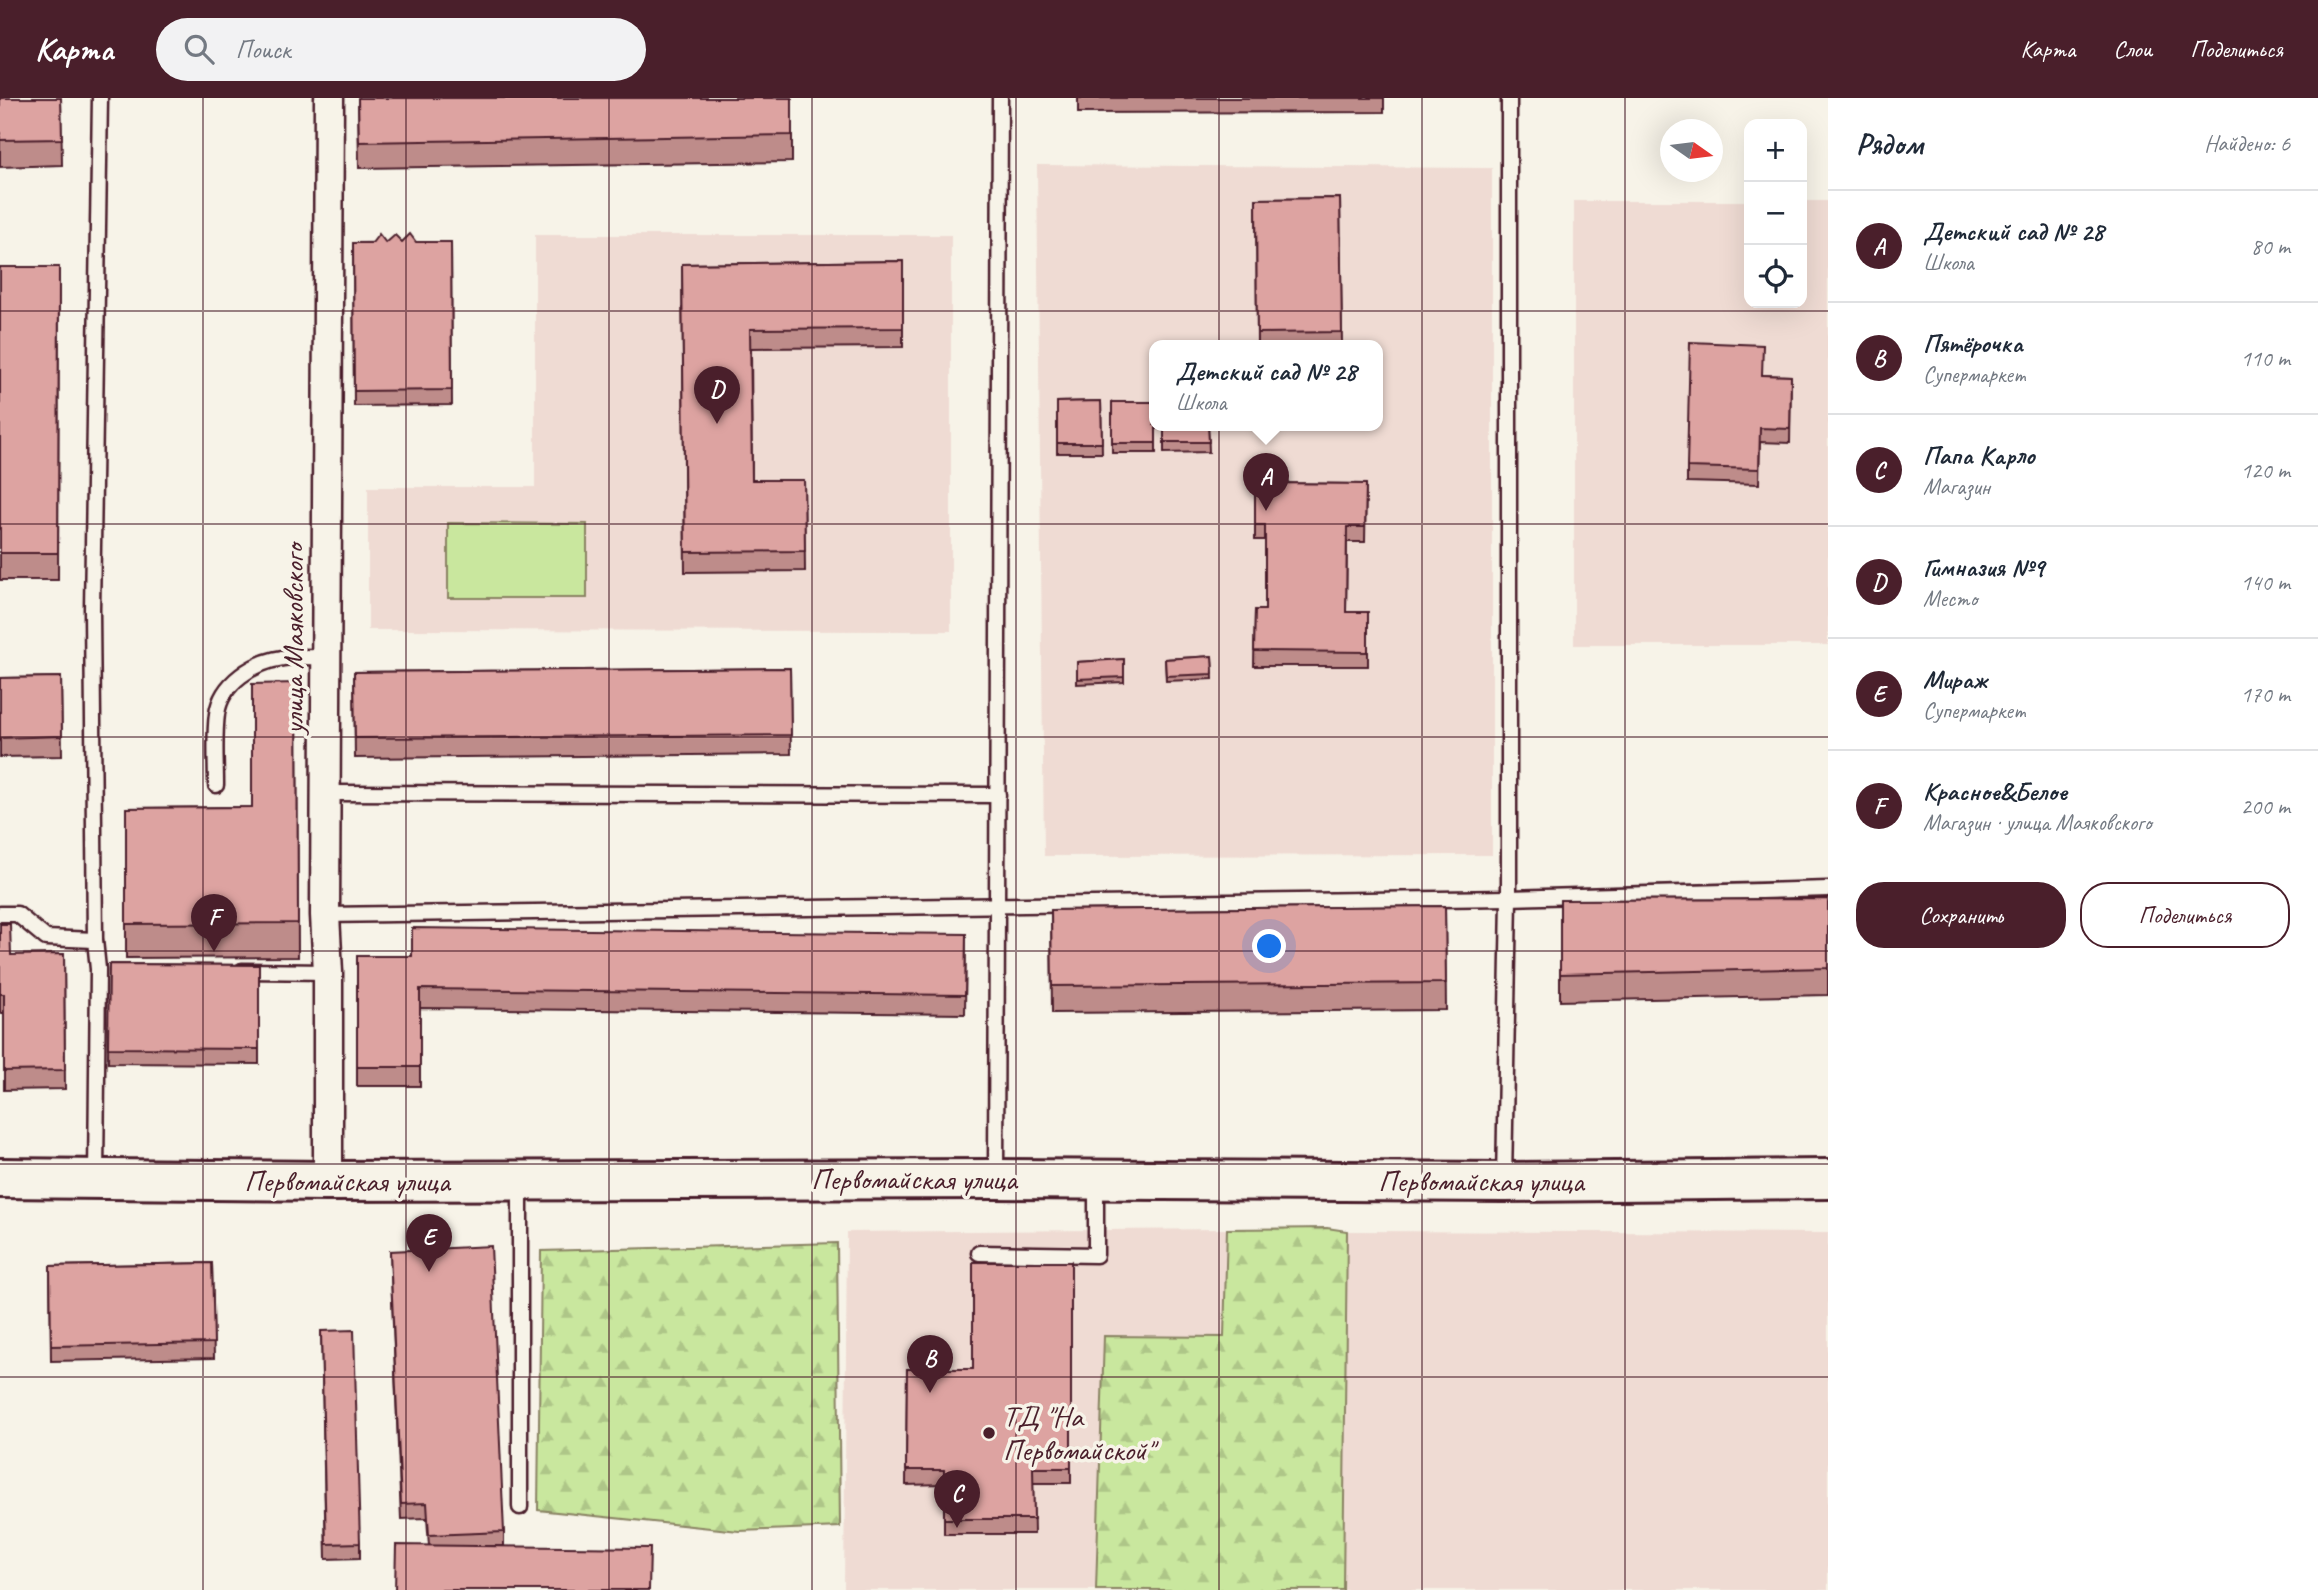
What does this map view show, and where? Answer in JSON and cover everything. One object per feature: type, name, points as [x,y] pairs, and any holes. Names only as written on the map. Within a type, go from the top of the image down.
[{"type":"street","name":"улица Маяковского","points":[[328,98],[325,915],[328,972],[328,1181]]},
{"type":"street","name":"Первомайская улица","points":[[0,1178],[96,1181],[996,1179],[1504,1182],[1828,1178]]},
{"type":"lane","points":[[96,1181],[105,969],[95,940],[92,610],[100,98]]},
{"type":"lane","points":[[996,1179],[1000,98]]},
{"type":"lane","points":[[1504,1182],[1508,898],[1509,98]]},
{"type":"lane","points":[[216,785],[217,713],[224,694],[237,679],[253,667],[282,658],[326,658]]},
{"type":"lane","points":[[326,793],[998,795]]},
{"type":"lane","points":[[325,915],[1508,898],[1828,889]]},
{"type":"lane","points":[[0,914],[17,914],[46,938],[95,940]]},
{"type":"lane","points":[[233,971],[328,972]]},
{"type":"lane","points":[[520,1180],[520,1507]]},
{"type":"lane","points":[[979,1253],[1096,1255],[1096,1180]]},
{"type":"shaded area","points":[[1037,165],[1492,168],[1492,855],[1044,856]]},
{"type":"shaded area","points":[[1574,201],[1744,201],[1744,308],[1807,308],[1807,201],[1828,201],[1828,645],[1574,645]]},
{"type":"shaded area","points":[[535,235],[951,235],[951,631],[368,630],[368,487],[535,487]]},
{"type":"shaded area","points":[[1227,1229],[1224,1337],[1104,1336],[1096,1590],[844,1590],[847,1232]]},
{"type":"shaded area","points":[[1347,1231],[1828,1233],[1828,1590],[1343,1590]]},
{"type":"green space","points":[[448,523],[587,524],[587,598],[448,598]]},
{"type":"green space","points":[[1327,1228],[1347,1231],[1343,1590],[1096,1590],[1104,1336],[1224,1337],[1227,1229]]},
{"type":"green space","points":[[837,1243],[840,1527],[739,1531],[538,1510],[541,1251]]},
{"type":"building","points":[[0,98],[61,98],[62,139],[0,140]]},
{"type":"building","points":[[358,98],[792,98],[792,135],[359,142]]},
{"type":"building","points":[[1340,198],[1342,332],[1257,333],[1256,199]]},
{"type":"building","points":[[379,234],[386,243],[395,235],[402,242],[410,234],[416,242],[451,242],[452,390],[354,391],[353,243],[372,243]]},
{"type":"building","points":[[903,261],[903,328],[750,329],[752,480],[804,480],[805,551],[685,552],[682,264]]},
{"type":"building","points":[[0,267],[59,267],[58,553],[0,553]]},
{"type":"building","points":[[1690,342],[1763,345],[1762,375],[1791,376],[1790,429],[1760,428],[1759,469],[1687,467]]},
{"type":"building","points":[[1101,401],[1102,443],[1057,443],[1057,402]]},
{"type":"building","points":[[1112,402],[1149,402],[1149,431],[1156,431],[1156,443],[1112,443]]},
{"type":"building","points":[[1164,431],[1208,431],[1209,442],[1164,442]]},
{"type":"building","points":[[1255,483],[1366,484],[1365,527],[1347,527],[1346,612],[1368,612],[1368,652],[1254,651],[1255,610],[1265,610],[1265,525],[1255,525]]},
{"type":"building","points":[[1212,656],[1213,674],[1166,676],[1165,659]]},
{"type":"building","points":[[1124,659],[1124,677],[1077,679],[1077,662]]},
{"type":"building","points":[[790,668],[791,735],[355,738],[354,672]]},
{"type":"building","points":[[61,677],[62,736],[0,738],[0,678]]},
{"type":"building","points":[[297,683],[298,923],[126,924],[126,808],[252,807],[252,684]]},
{"type":"building","points":[[1828,899],[1828,968],[1560,974],[1560,900]]},
{"type":"building","points":[[1445,906],[1446,983],[1052,986],[1051,910]]},
{"type":"building","points":[[0,924],[10,924],[11,955],[64,954],[65,1070],[4,1071]]},
{"type":"building","points":[[412,928],[966,934],[965,995],[420,989],[420,1067],[357,1067],[357,956],[412,956]]},
{"type":"building","points":[[109,964],[259,965],[259,1049],[108,1048]]},
{"type":"building","points":[[491,1246],[504,1532],[429,1535],[427,1503],[401,1504],[390,1251]]},
{"type":"building","name":"ТД \"На Первомайской\"","points":[[973,1262],[1071,1262],[1071,1468],[1033,1468],[1034,1519],[944,1519],[944,1470],[906,1470],[907,1369],[973,1369]]},
{"type":"building","points":[[212,1263],[214,1343],[51,1346],[50,1266]]},
{"type":"building","points":[[354,1330],[360,1543],[326,1544],[321,1331]]},
{"type":"building","points":[[396,1545],[650,1548],[649,1590],[395,1590]]},
{"type":"place","name":"Гимназия №9","points":[[717,424]]},
{"type":"place","name":"Детский сад № 28","points":[[1266,511]]},
{"type":"place","name":"Красное&Белое","points":[[214,952]]},
{"type":"place","name":"Мираж","points":[[429,1272]]},
{"type":"place","name":"Пятёрочка","points":[[930,1393]]},
{"type":"place","name":"ТД \"На Первомайской\"","points":[[989,1433]]},
{"type":"place","name":"Папа Карло","points":[[957,1528]]}]
